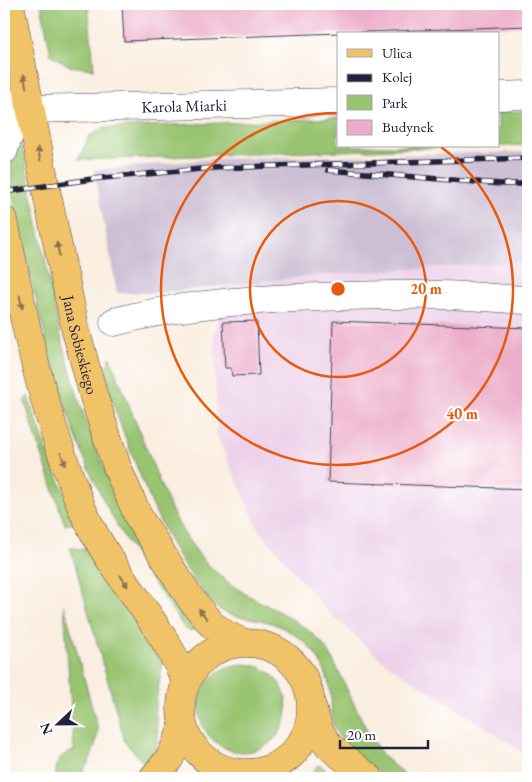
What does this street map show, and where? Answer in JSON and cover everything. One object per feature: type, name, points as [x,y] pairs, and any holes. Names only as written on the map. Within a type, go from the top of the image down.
[{"type":"main road","name":"Jana Sobieskiego","points":[[10,4],[76,331],[94,397],[117,467],[138,516],[190,598],[211,624],[225,634],[242,642]]},
{"type":"main road","points":[[4,220],[33,361],[53,431],[84,513],[107,554],[170,648],[186,682]]},
{"type":"main road","points":[[300,778],[269,770],[230,776],[204,759],[191,744],[183,727],[180,712],[186,682],[199,662],[218,648],[242,642],[260,643],[276,649],[291,659],[302,673],[310,690],[312,707],[319,730],[329,746],[369,778]]},
{"type":"main road","points":[[269,770],[289,757],[305,738],[310,724],[312,707]]},
{"type":"main road","points":[[153,778],[170,758],[183,727]]},
{"type":"street","points":[[500,96],[528,95]]},
{"type":"street","name":"Karola Miarki","points":[[4,102],[30,109],[337,102]]},
{"type":"street","points":[[4,150],[17,122],[30,109]]},
{"type":"street","points":[[114,322],[164,310],[251,300],[345,296],[443,295],[528,300]]},
{"type":"shaded area","points":[[528,152],[528,261],[322,275],[157,293],[117,293],[94,170],[212,159]]},
{"type":"shaded area","points":[[528,261],[528,756],[384,662],[323,607],[258,528],[217,436],[214,335],[222,311],[223,287],[322,275]]},
{"type":"green space","points":[[41,4],[88,4],[94,69],[70,66],[51,55]]},
{"type":"green space","points":[[528,111],[528,145],[500,146],[500,112]]},
{"type":"green space","points":[[337,118],[337,148],[425,148],[78,160],[89,136],[103,128]]},
{"type":"green space","points":[[19,143],[22,145],[60,333],[79,401],[92,438],[105,470],[196,625],[193,630],[185,629],[118,527],[101,495],[73,429],[51,360],[15,208],[11,171],[12,159]]},
{"type":"green space","points":[[110,357],[168,502],[175,518],[193,547],[231,585],[306,628],[319,640],[330,654],[371,739],[386,759],[408,778],[385,778],[353,753],[342,741],[334,726],[329,685],[325,672],[315,654],[305,643],[279,626],[264,621],[235,616],[221,610],[212,603],[199,587],[168,538],[137,467],[109,389],[106,371]]},
{"type":"green space","points":[[28,396],[52,464],[77,522],[65,525],[24,400]]},
{"type":"green space","points":[[70,547],[90,551],[163,662],[155,707],[159,741],[155,755],[148,768],[125,742]]},
{"type":"green space","points":[[64,605],[98,729],[92,755],[79,778],[56,778],[56,768],[61,757],[74,751]]},
{"type":"green space","points":[[243,664],[260,668],[274,677],[283,691],[287,708],[283,725],[274,739],[260,748],[243,752],[226,748],[212,739],[203,725],[199,708],[203,691],[212,677],[226,668]]},
{"type":"green space","points":[[320,765],[336,778],[320,778],[314,770]]},
{"type":"building","points":[[122,4],[528,4],[528,26],[124,41]]},
{"type":"building","points":[[257,321],[259,375],[232,376],[231,368],[225,368],[223,322]]},
{"type":"building","points":[[333,321],[528,328],[528,489],[328,482]]},
{"type":"railway","points":[[4,192],[92,179],[212,168],[528,158]]},
{"type":"railway","points":[[328,170],[501,184],[528,184]]}]
